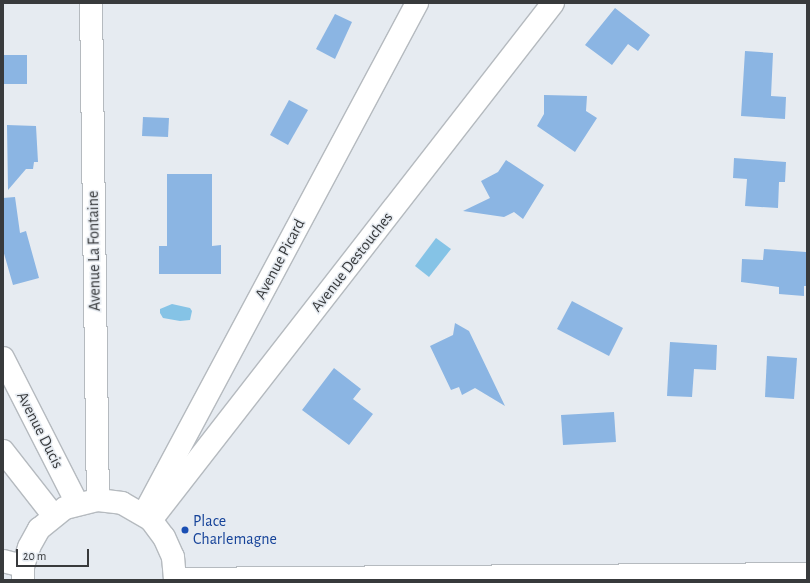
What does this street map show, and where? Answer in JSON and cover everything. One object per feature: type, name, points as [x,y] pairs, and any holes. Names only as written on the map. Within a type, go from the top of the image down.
[{"type":"street","name":"Avenue La Fontaine","points":[[88,502],[91,3]]},
{"type":"street","name":"Avenue Picard","points":[[147,517],[417,3]]},
{"type":"street","name":"Avenue Destouches","points":[[147,517],[553,3]]},
{"type":"street","name":"Avenue Ducis","points":[[3,358],[88,502]]},
{"type":"street","points":[[3,451],[53,515]]},
{"type":"street","points":[[16,569],[39,529],[53,515],[88,502],[122,503],[147,517],[167,544],[173,557],[175,580],[807,574]]},
{"type":"water","points":[[436,238],[451,249],[429,277],[415,266]]},
{"type":"water","points":[[172,304],[190,308],[192,311],[190,320],[180,321],[163,318],[160,313],[160,309]]},
{"type":"building","points":[[615,8],[650,35],[638,51],[628,44],[612,65],[585,45]]},
{"type":"building","points":[[335,14],[352,22],[335,59],[316,49]]},
{"type":"building","points":[[745,51],[773,53],[771,96],[786,97],[785,119],[741,116]]},
{"type":"building","points":[[3,55],[27,55],[27,84],[3,84]]},
{"type":"building","points":[[544,95],[587,96],[586,111],[597,118],[575,152],[537,126],[544,114]]},
{"type":"building","points":[[289,100],[308,110],[288,145],[270,135]]},
{"type":"building","points":[[143,117],[169,118],[168,137],[142,136]]},
{"type":"building","points":[[7,125],[36,126],[38,162],[34,162],[33,169],[26,169],[8,190]]},
{"type":"building","points":[[734,158],[786,162],[785,182],[779,182],[778,208],[745,206],[747,179],[733,178]]},
{"type":"building","points":[[506,160],[544,185],[523,219],[514,212],[504,217],[463,211],[490,198],[481,181],[498,172]]},
{"type":"building","points":[[167,174],[212,174],[212,246],[221,245],[221,274],[159,274],[159,246],[167,246]]},
{"type":"building","points":[[15,197],[20,233],[26,231],[39,278],[13,285],[3,250],[3,198]]},
{"type":"building","points":[[764,249],[806,252],[807,286],[804,286],[804,296],[779,294],[779,287],[741,282],[742,259],[763,260]]},
{"type":"building","points":[[572,301],[623,328],[609,356],[557,329]]},
{"type":"building","points":[[455,323],[469,331],[505,406],[475,388],[462,395],[459,387],[451,390],[430,346],[453,335]]},
{"type":"building","points":[[670,342],[717,345],[716,370],[694,369],[692,397],[667,396]]},
{"type":"building","points":[[767,356],[797,358],[794,399],[765,397]]},
{"type":"building","points":[[334,368],[361,389],[353,399],[373,414],[349,445],[302,410]]},
{"type":"building","points":[[614,412],[616,442],[563,445],[561,415]]},
{"type":"place","name":"Place Charlemagne","points":[[185,530]]}]
